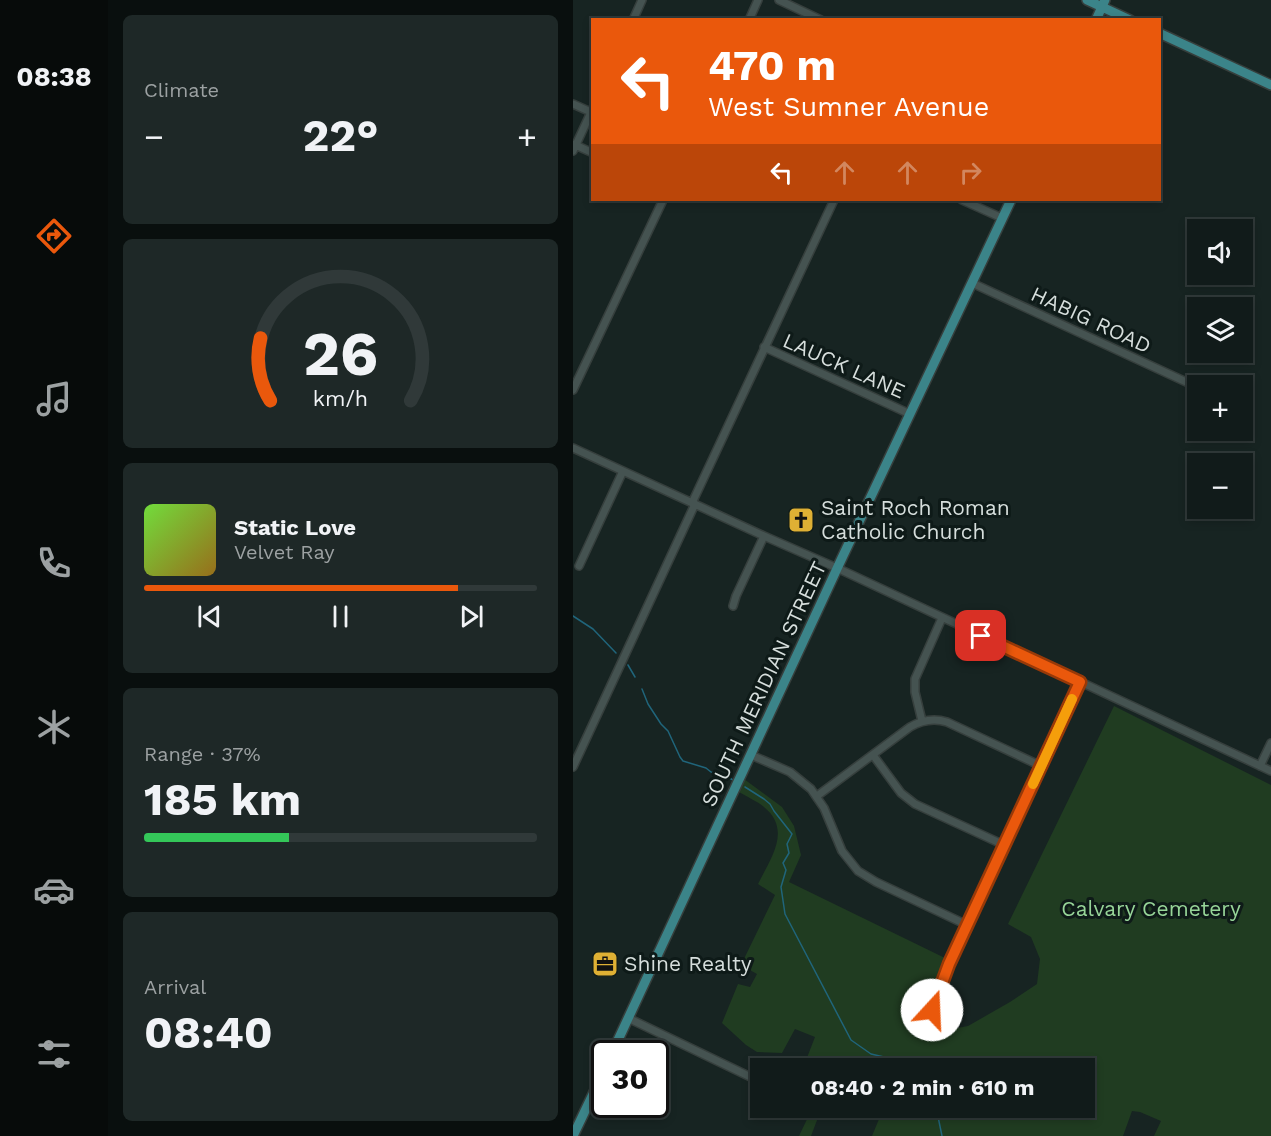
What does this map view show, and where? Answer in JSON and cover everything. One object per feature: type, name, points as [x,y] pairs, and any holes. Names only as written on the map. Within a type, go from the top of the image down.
[{"type":"main road","points":[[1087,0],[1103,3],[1126,18]]},
{"type":"main road","points":[[1097,18],[1103,3]]},
{"type":"main road","points":[[1161,34],[1271,85]]},
{"type":"main road","name":"SOUTH MERIDIAN STREET","points":[[618,1040],[1010,201]]},
{"type":"main road","points":[[574,1135],[591,1099]]},
{"type":"street","points":[[636,18],[642,0]]},
{"type":"street","points":[[750,18],[758,0]]},
{"type":"street","points":[[779,0],[817,18]]},
{"type":"street","points":[[573,104],[591,111]]},
{"type":"street","points":[[591,113],[574,147],[591,152]]},
{"type":"street","points":[[573,390],[663,201]]},
{"type":"street","points":[[573,767],[764,347],[834,201]]},
{"type":"street","points":[[964,201],[1002,218]]},
{"type":"street","name":"HABIG ROAD","points":[[972,283],[1187,382]]},
{"type":"street","name":"LAUCK LANE","points":[[764,347],[910,414]]},
{"type":"street","points":[[573,448],[837,568],[1271,771]]},
{"type":"street","points":[[579,566],[623,471]]},
{"type":"street","points":[[733,606],[763,536]]},
{"type":"street","points":[[922,721],[915,692],[915,679],[942,618]]},
{"type":"street","points":[[951,1026],[936,1021],[932,1010],[949,964],[1080,682]]},
{"type":"street","points":[[817,796],[911,726],[922,721],[947,722],[1041,766]]},
{"type":"street","points":[[1260,766],[1271,743]]},
{"type":"street","points":[[751,754],[798,777],[817,796],[841,851],[858,870],[876,882],[967,925]]},
{"type":"street","points":[[873,755],[901,793],[915,804],[1004,845]]},
{"type":"street","points":[[628,1018],[750,1077]]},
{"type":"green space","name":"Calvary Cemetery","points":[[1114,706],[1271,785],[1271,1136],[1154,1136],[1161,1121],[1132,1111],[1123,1136],[872,1136],[879,1118],[1095,1118],[1095,1058],[807,1058],[815,1037],[795,1029],[782,1053],[757,1052],[722,1023],[738,984],[750,987],[757,974],[741,965],[775,895],[758,884],[773,854],[778,835],[777,825],[764,807],[739,792],[744,779],[782,807],[794,826],[801,855],[789,882],[947,959],[923,1017],[947,1030],[968,1026],[1037,984],[1040,959],[1031,937],[1008,924]]},
{"type":"green space","points":[[808,1118],[818,1118],[811,1136],[799,1136]]},
{"type":"waterway","points":[[573,616],[593,629],[616,653]]},
{"type":"waterway","points":[[628,665],[635,677]]},
{"type":"waterway","points":[[642,689],[648,704],[668,731],[683,761],[733,780]]},
{"type":"waterway","points":[[745,787],[770,804],[792,834],[787,844],[789,853],[783,863],[786,870],[781,887],[785,914],[851,1040],[871,1054],[886,1058]]},
{"type":"waterway","points":[[938,1118],[942,1136]]},
{"type":"slow traffic","points":[[1033,784],[1072,699]]},
{"type":"place","name":"Saint Roch Roman Catholic Church","points":[[801,520]]},
{"type":"place","name":"Shine Realty","points":[[605,964]]},
{"type":"route","points":[[932,1010],[949,964],[1080,682],[981,636]]}]
